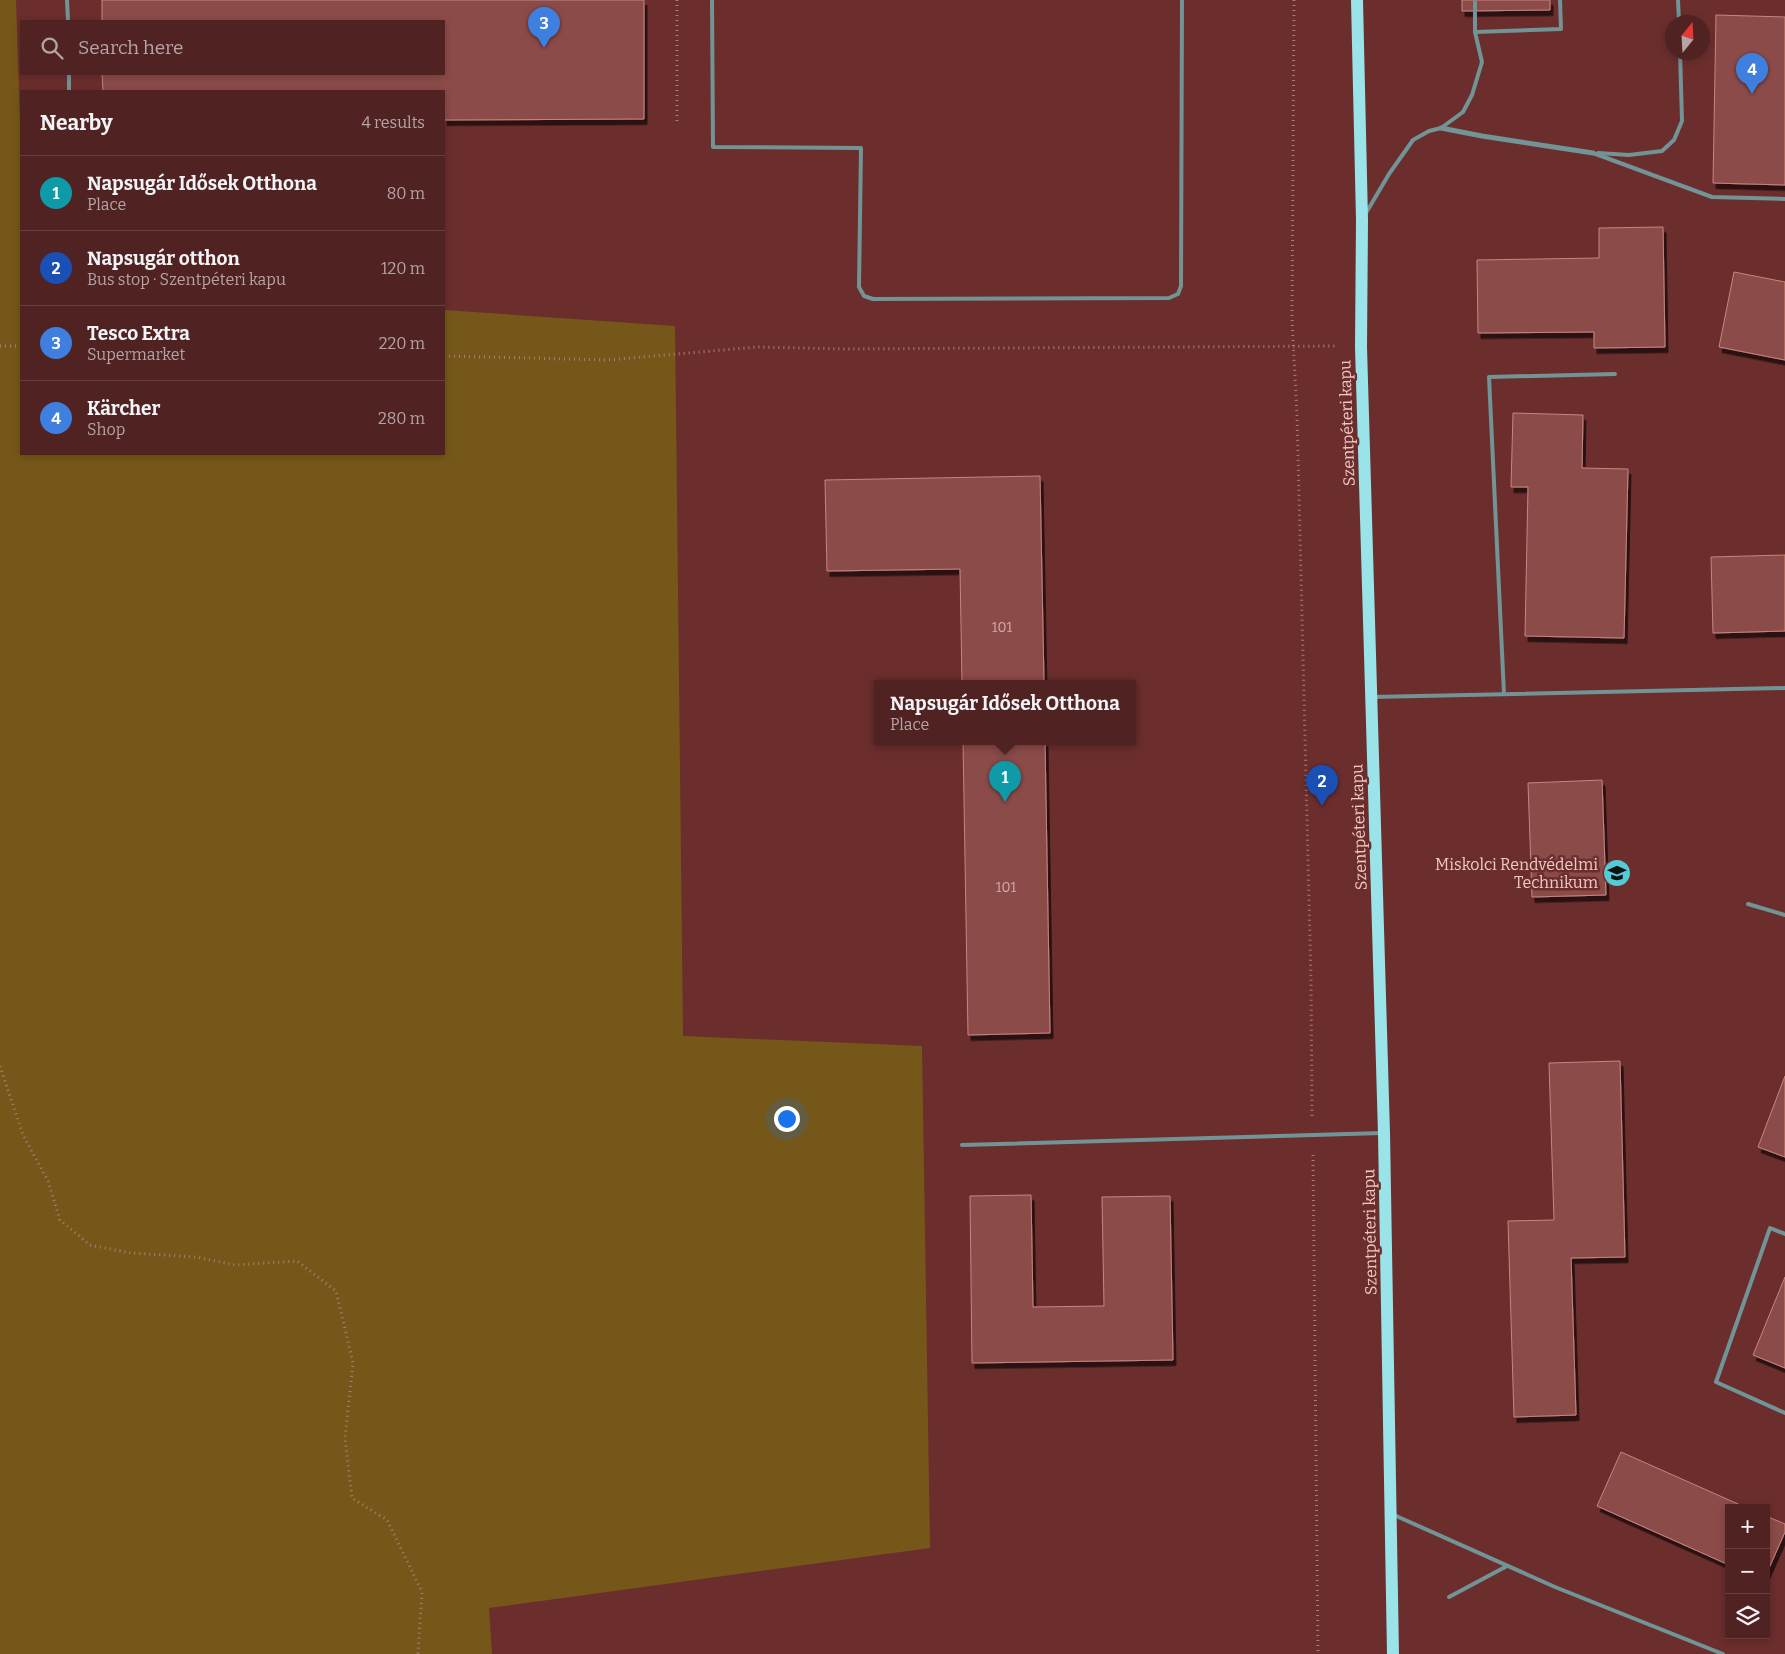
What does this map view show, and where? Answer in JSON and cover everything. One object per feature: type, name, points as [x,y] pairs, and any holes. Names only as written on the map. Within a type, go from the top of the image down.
[{"type":"main road","name":"Szentpéteri kapu","points":[[1357,0],[1362,220],[1361,346],[1384,1133],[1394,1654]]},
{"type":"street","points":[[1442,128],[1594,153]]},
{"type":"lane","points":[[67,0],[68,20]]},
{"type":"lane","points":[[712,0],[713,146],[861,148],[859,287],[864,296],[873,299],[902,299],[1169,298],[1178,294],[1181,286],[1182,0]]},
{"type":"lane","points":[[1475,32],[1561,29],[1560,0]]},
{"type":"lane","points":[[1678,0],[1679,15]]},
{"type":"lane","points":[[1362,220],[1389,174],[1413,140],[1430,131],[1442,128],[1463,112],[1472,95],[1482,62],[1475,32],[1475,2]]},
{"type":"lane","points":[[1594,153],[1629,155],[1662,151],[1674,140],[1682,121],[1680,60]]},
{"type":"lane","points":[[69,75],[69,90]]},
{"type":"lane","points":[[1594,153],[1712,197],[1785,199]]},
{"type":"lane","points":[[1504,694],[1489,377],[1615,374]]},
{"type":"lane","points":[[1372,697],[1785,688]]},
{"type":"lane","points":[[1748,904],[1785,914]]},
{"type":"lane","points":[[962,1145],[1384,1133]]},
{"type":"lane","points":[[1785,1234],[1770,1228],[1716,1382],[1785,1413]]},
{"type":"lane","points":[[1390,1513],[1555,1588],[1722,1654]]},
{"type":"lane","points":[[1449,1597],[1508,1566]]},
{"type":"path","points":[[677,0],[677,124]]},
{"type":"path","points":[[1294,0],[1292,310],[1297,414],[1311,980],[1318,1654]]},
{"type":"path","points":[[0,346],[20,346]]},
{"type":"path","points":[[445,356],[608,360],[757,347],[1361,346]]},
{"type":"path","points":[[0,1066],[23,1135],[48,1181],[60,1220],[90,1245],[131,1253],[196,1257],[235,1265],[297,1261],[336,1291],[353,1363],[345,1438],[352,1498],[387,1520],[422,1592],[418,1654]]},
{"type":"shaded area","points":[[0,0],[16,0],[20,119],[20,455],[445,455],[445,310],[675,326],[683,1036],[922,1046],[930,1548],[489,1608],[492,1654],[0,1654]]},
{"type":"building","points":[[102,0],[644,0],[644,119],[445,120],[445,90],[103,90],[102,75],[445,75],[445,20],[102,20]]},
{"type":"building","points":[[1462,0],[1550,0],[1550,10],[1462,11]]},
{"type":"building","points":[[1716,15],[1785,17],[1785,185],[1713,183]]},
{"type":"building","points":[[1663,227],[1665,347],[1594,348],[1594,332],[1478,333],[1477,260],[1599,258],[1599,228]]},
{"type":"building","points":[[1734,272],[1785,282],[1785,360],[1719,347]]},
{"type":"building","points":[[1513,413],[1583,415],[1582,468],[1628,469],[1624,638],[1525,636],[1528,487],[1511,487]]},
{"type":"building","points":[[1040,476],[1044,680],[962,680],[960,569],[827,571],[825,480]]},
{"type":"building","points":[[1785,555],[1785,631],[1713,633],[1711,557]]},
{"type":"building","points":[[963,745],[1045,745],[1050,1033],[968,1035]]},
{"type":"building","points":[[1602,780],[1606,895],[1532,897],[1528,783]]},
{"type":"building","points":[[1620,1061],[1625,1257],[1571,1258],[1576,1415],[1514,1417],[1508,1221],[1554,1220],[1549,1063]]},
{"type":"building","points":[[1785,1076],[1785,1157],[1758,1147]]},
{"type":"building","points":[[1031,1195],[1033,1307],[1104,1306],[1102,1197],[1170,1196],[1173,1360],[972,1363],[970,1196]]},
{"type":"building","points":[[1785,1277],[1785,1368],[1753,1355]]},
{"type":"building","points":[[1621,1452],[1738,1504],[1725,1504],[1725,1563],[1597,1506]]},
{"type":"building","points":[[1770,1518],[1785,1524],[1785,1532],[1770,1566]]},
{"type":"place","name":"Tesco Extra","points":[[544,48]]},
{"type":"place","name":"Kärcher","points":[[1752,94]]},
{"type":"place","name":"Napsugár Idősek Otthona","points":[[1005,802]]},
{"type":"place","name":"Napsugár otthon","points":[[1322,806]]},
{"type":"place","name":"Miskolci Rendvédelmi Technikum","points":[[1617,873]]}]
